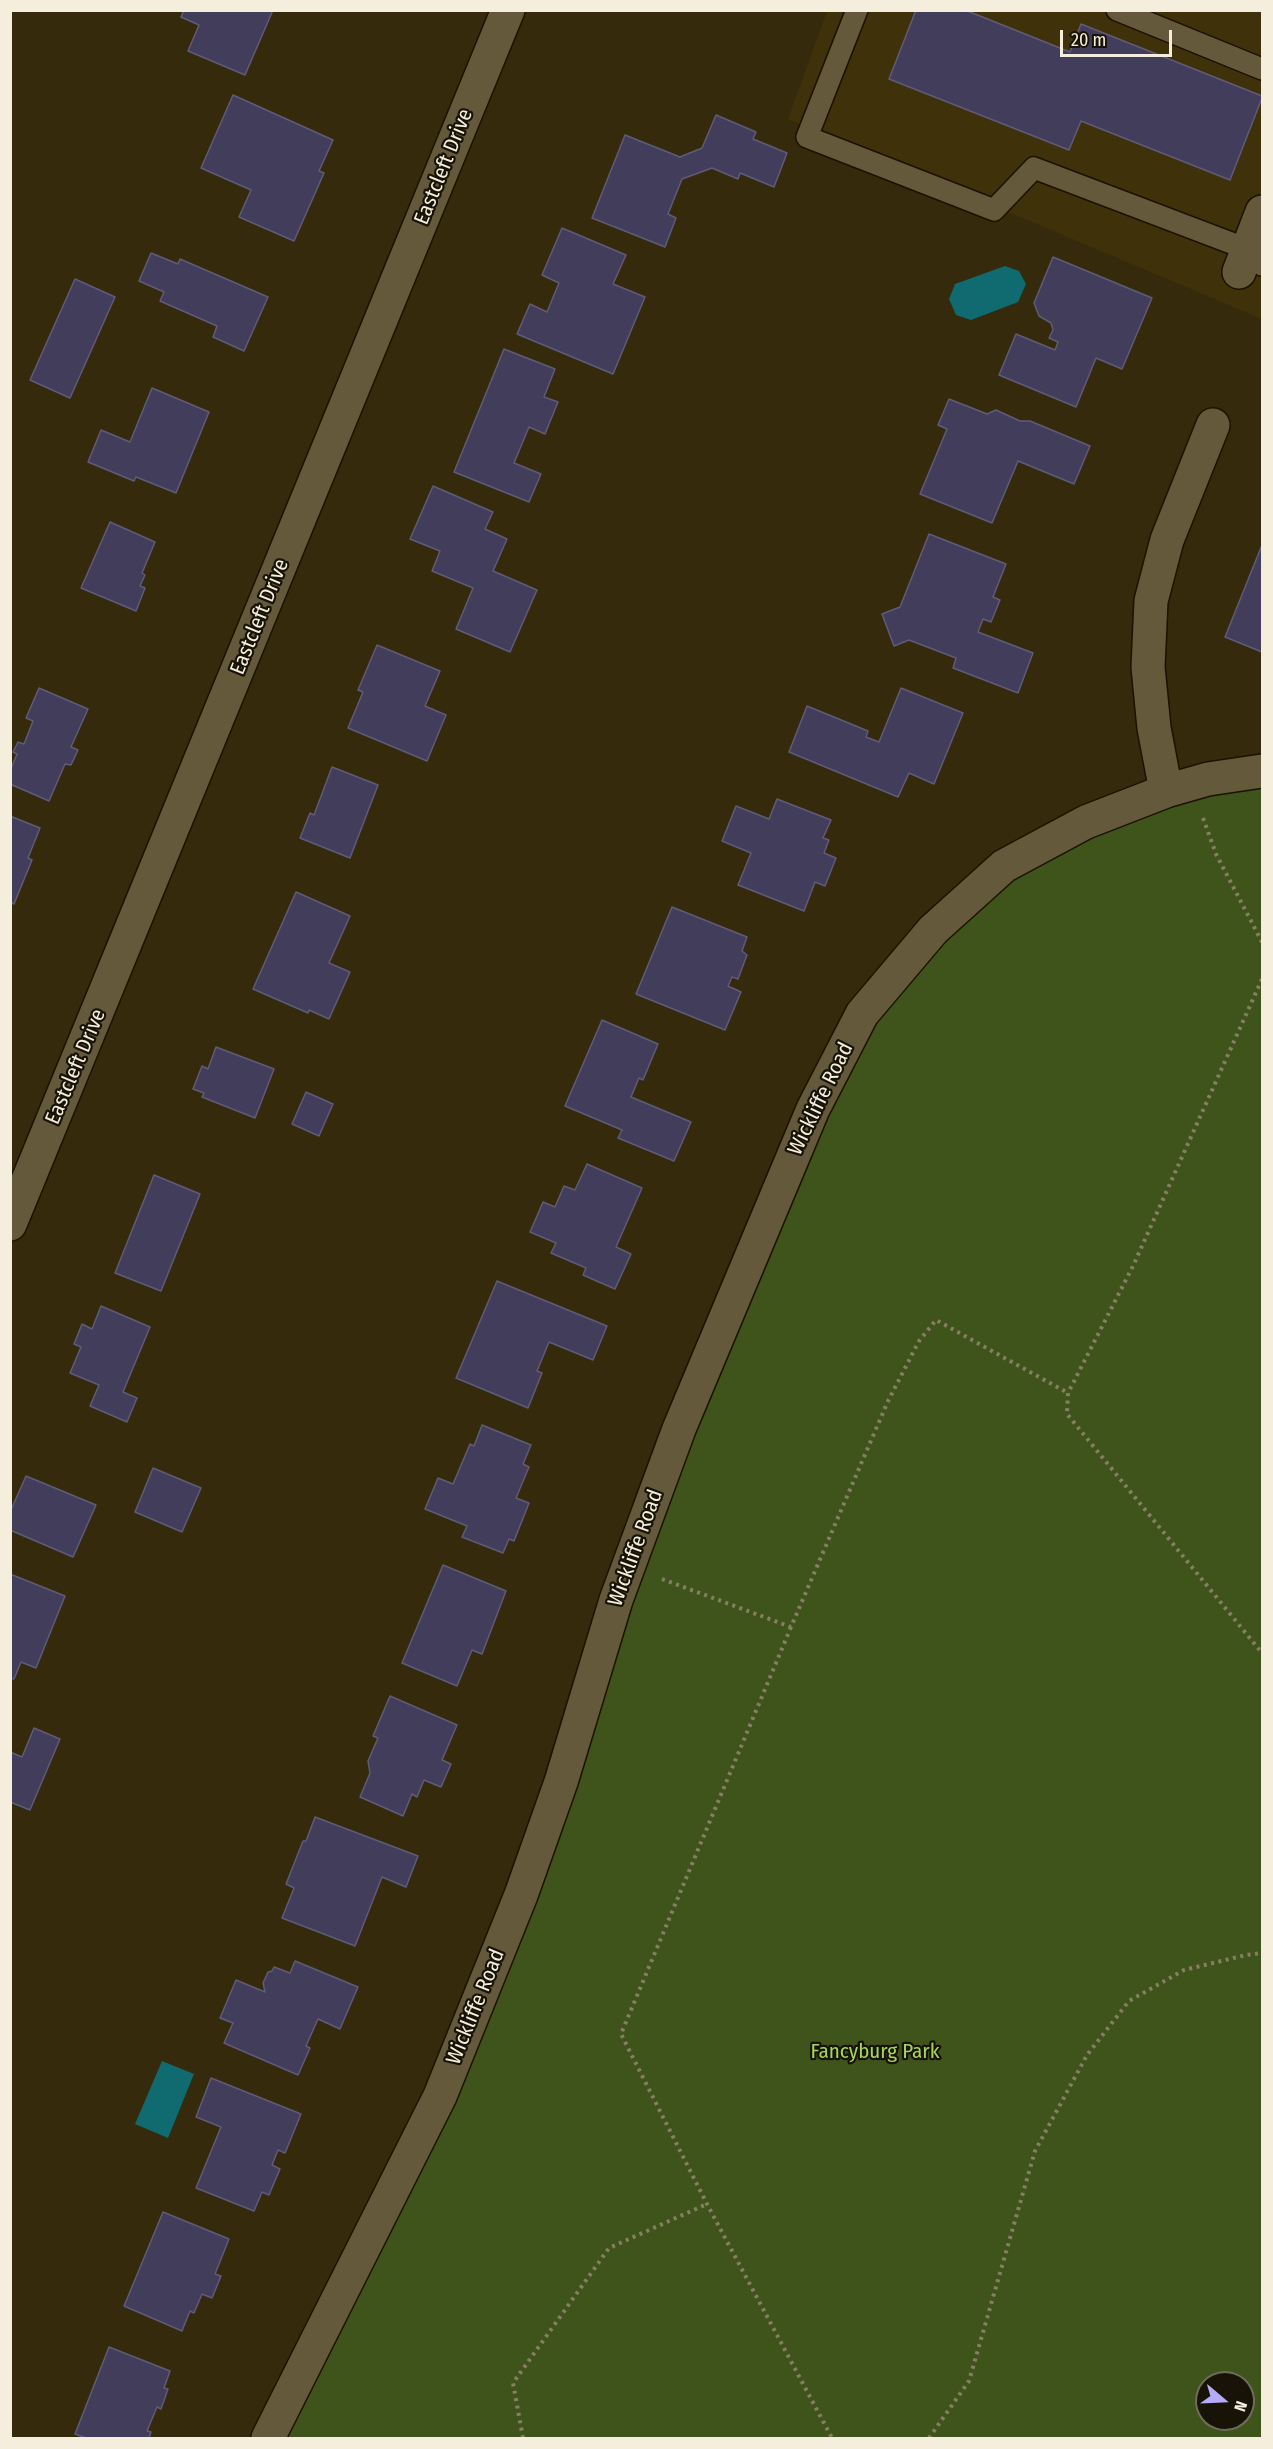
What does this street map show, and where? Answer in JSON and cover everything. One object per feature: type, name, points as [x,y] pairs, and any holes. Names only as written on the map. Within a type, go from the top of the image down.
[{"type":"street","name":"Eastcleft Drive","points":[[10,1224],[501,13]]},
{"type":"street","points":[[1249,262],[1263,212]]},
{"type":"street","points":[[1166,791],[1154,728],[1148,666],[1151,601],[1167,540],[1213,426]]},
{"type":"street","name":"Wickliffe Road","points":[[268,2439],[440,2096],[525,1883],[561,1782],[628,1567],[679,1429],[813,1109],[862,1014],[933,930],[1004,866],[1086,822],[1166,791],[1208,779],[1263,771]]},
{"type":"lane","points":[[856,10],[807,137],[994,210],[1034,168],[1249,262]]},
{"type":"lane","points":[[1117,10],[1263,69]]},
{"type":"path","points":[[1203,817],[1216,854],[1263,942]]},
{"type":"path","points":[[1263,979],[1133,1266],[1068,1393],[1067,1414],[1263,1653]]},
{"type":"path","points":[[832,2439],[707,2204],[621,2034],[888,1401],[919,1341],[936,1320],[1068,1393]]},
{"type":"path","points":[[628,1567],[791,1627]]},
{"type":"path","points":[[929,2439],[969,2382],[1035,2151],[1087,2055],[1129,2001],[1184,1970],[1263,1953]]},
{"type":"path","points":[[523,2439],[513,2383],[609,2248],[707,2204]]},
{"type":"shaded area","points":[[827,11],[1262,11],[1262,319],[788,119]]},
{"type":"green space","name":"Fancyburg Park","points":[[1262,771],[1262,2438],[268,2438],[440,2096],[616,1600],[862,1014],[1004,866]]},
{"type":"water","points":[[1005,266],[1019,271],[1026,284],[1018,302],[971,320],[956,315],[949,299],[955,284]]},
{"type":"water","points":[[162,2061],[194,2074],[168,2138],[135,2124]]},
{"type":"building","points":[[184,10],[273,10],[245,75],[188,51],[199,25],[181,17]]},
{"type":"building","points":[[916,10],[965,10],[1070,52],[1081,24],[1262,96],[1230,180],[1081,121],[1069,150],[889,79]]},
{"type":"building","points":[[233,95],[333,140],[319,171],[324,173],[294,241],[239,217],[251,190],[201,168]]},
{"type":"building","points":[[716,115],[756,132],[753,139],[787,153],[774,187],[740,173],[738,179],[712,168],[682,179],[668,214],[676,218],[665,247],[592,218],[625,135],[680,157],[702,148]]},
{"type":"building","points":[[562,228],[626,255],[613,284],[645,297],[613,374],[517,334],[530,304],[547,312],[559,283],[542,275]]},
{"type":"building","points":[[151,253],[178,264],[180,259],[268,297],[244,351],[213,337],[217,326],[160,301],[164,292],[139,281]]},
{"type":"building","points":[[1053,257],[1152,298],[1122,369],[1096,358],[1076,407],[999,375],[1016,334],[1055,350],[1058,342],[1049,338],[1053,330],[1051,323],[1039,316],[1034,303]]},
{"type":"building","points":[[75,279],[115,297],[70,398],[30,380]]},
{"type":"building","points":[[504,349],[555,369],[544,397],[558,402],[545,434],[529,427],[514,463],[541,474],[529,502],[454,472]]},
{"type":"building","points":[[152,388],[209,412],[176,493],[136,477],[134,481],[88,462],[101,430],[130,442]]},
{"type":"building","points":[[949,399],[987,414],[996,410],[1020,421],[1030,421],[1090,446],[1074,484],[1018,461],[992,523],[920,494],[947,429],[938,425]]},
{"type":"building","points":[[433,486],[493,512],[485,529],[507,539],[493,571],[537,590],[510,652],[456,629],[473,588],[432,571],[440,551],[410,539]]},
{"type":"building","points":[[110,522],[155,542],[142,573],[145,575],[140,586],[145,588],[136,611],[81,588]]},
{"type":"building","points":[[929,534],[1006,564],[993,597],[1000,600],[991,622],[983,619],[978,632],[1033,653],[1018,693],[953,668],[956,658],[909,640],[894,646],[882,614],[900,607]]},
{"type":"building","points":[[1262,545],[1262,652],[1225,637]]},
{"type":"building","points":[[377,645],[440,671],[425,706],[446,715],[427,761],[348,728],[363,692],[358,690]]},
{"type":"building","points":[[39,688],[88,709],[71,747],[78,750],[71,765],[65,764],[49,801],[10,784],[10,771],[17,754],[13,752],[18,742],[24,744],[33,721],[26,718]]},
{"type":"building","points":[[901,688],[963,713],[934,784],[909,773],[898,797],[789,752],[807,706],[868,731],[866,737],[879,742]]},
{"type":"building","points":[[332,767],[378,785],[350,858],[300,838],[310,813],[314,815]]},
{"type":"building","points":[[777,799],[831,820],[823,838],[829,840],[824,853],[836,858],[825,886],[815,882],[804,911],[738,885],[751,853],[722,841],[736,806],[769,819]]},
{"type":"building","points":[[10,816],[40,828],[28,858],[32,860],[14,904],[10,902]]},
{"type":"building","points":[[296,892],[350,916],[329,963],[350,972],[329,1019],[309,1010],[308,1013],[253,989]]},
{"type":"building","points":[[672,907],[747,937],[742,951],[747,955],[738,979],[732,977],[728,986],[741,992],[725,1030],[636,994]]},
{"type":"building","points":[[602,1020],[658,1044],[643,1080],[639,1078],[631,1097],[691,1122],[674,1161],[618,1138],[622,1130],[565,1106]]},
{"type":"building","points":[[216,1047],[274,1069],[255,1118],[202,1097],[204,1093],[193,1089],[202,1066],[208,1069]]},
{"type":"building","points":[[306,1092],[333,1104],[319,1136],[292,1124]]},
{"type":"building","points":[[587,1164],[642,1188],[616,1247],[631,1254],[615,1289],[583,1275],[586,1268],[551,1253],[556,1243],[530,1232],[543,1202],[555,1207],[564,1186],[575,1190]]},
{"type":"building","points":[[154,1175],[200,1194],[161,1291],[115,1273]]},
{"type":"building","points":[[497,1281],[607,1326],[593,1360],[549,1342],[537,1371],[542,1373],[528,1408],[456,1378]]},
{"type":"building","points":[[101,1306],[150,1327],[123,1392],[137,1398],[127,1422],[90,1406],[99,1385],[70,1373],[81,1347],[74,1344],[82,1324],[92,1329]]},
{"type":"building","points":[[482,1425],[531,1445],[523,1464],[529,1467],[516,1498],[529,1503],[514,1541],[509,1539],[503,1553],[462,1537],[467,1526],[425,1509],[438,1478],[453,1484],[470,1444],[474,1446]]},
{"type":"building","points":[[153,1468],[201,1488],[182,1532],[135,1512]]},
{"type":"building","points":[[26,1476],[96,1505],[73,1557],[10,1530],[10,1512]]},
{"type":"building","points":[[443,1565],[506,1591],[482,1654],[472,1650],[457,1686],[402,1663]]},
{"type":"building","points":[[10,1574],[65,1596],[36,1668],[21,1662],[14,1679],[10,1678]]},
{"type":"building","points":[[390,1696],[457,1725],[442,1760],[451,1764],[441,1787],[424,1780],[417,1797],[412,1794],[403,1816],[360,1797],[370,1773],[368,1761],[378,1738],[373,1736]]},
{"type":"building","points":[[34,1728],[60,1739],[30,1810],[10,1802],[10,1752],[22,1757]]},
{"type":"building","points":[[315,1817],[418,1856],[406,1887],[382,1877],[355,1946],[282,1918],[294,1888],[286,1884]]},
{"type":"building","points":[[295,1961],[358,1987],[340,2029],[318,2019],[306,2046],[310,2048],[298,2075],[224,2043],[233,2023],[220,2018],[236,1980],[265,1992],[263,1983],[268,1972],[274,1967],[290,1973]]},
{"type":"building","points":[[211,2078],[301,2114],[285,2153],[278,2150],[272,2165],[280,2169],[269,2195],[262,2192],[254,2211],[196,2188],[221,2127],[196,2117]]},
{"type":"building","points":[[163,2212],[229,2239],[215,2274],[221,2276],[212,2298],[202,2294],[194,2313],[190,2311],[182,2331],[124,2306]]},
{"type":"building","points":[[109,2347],[170,2371],[164,2388],[168,2389],[161,2409],[157,2407],[147,2431],[151,2432],[149,2438],[86,2438],[75,2434]]}]
